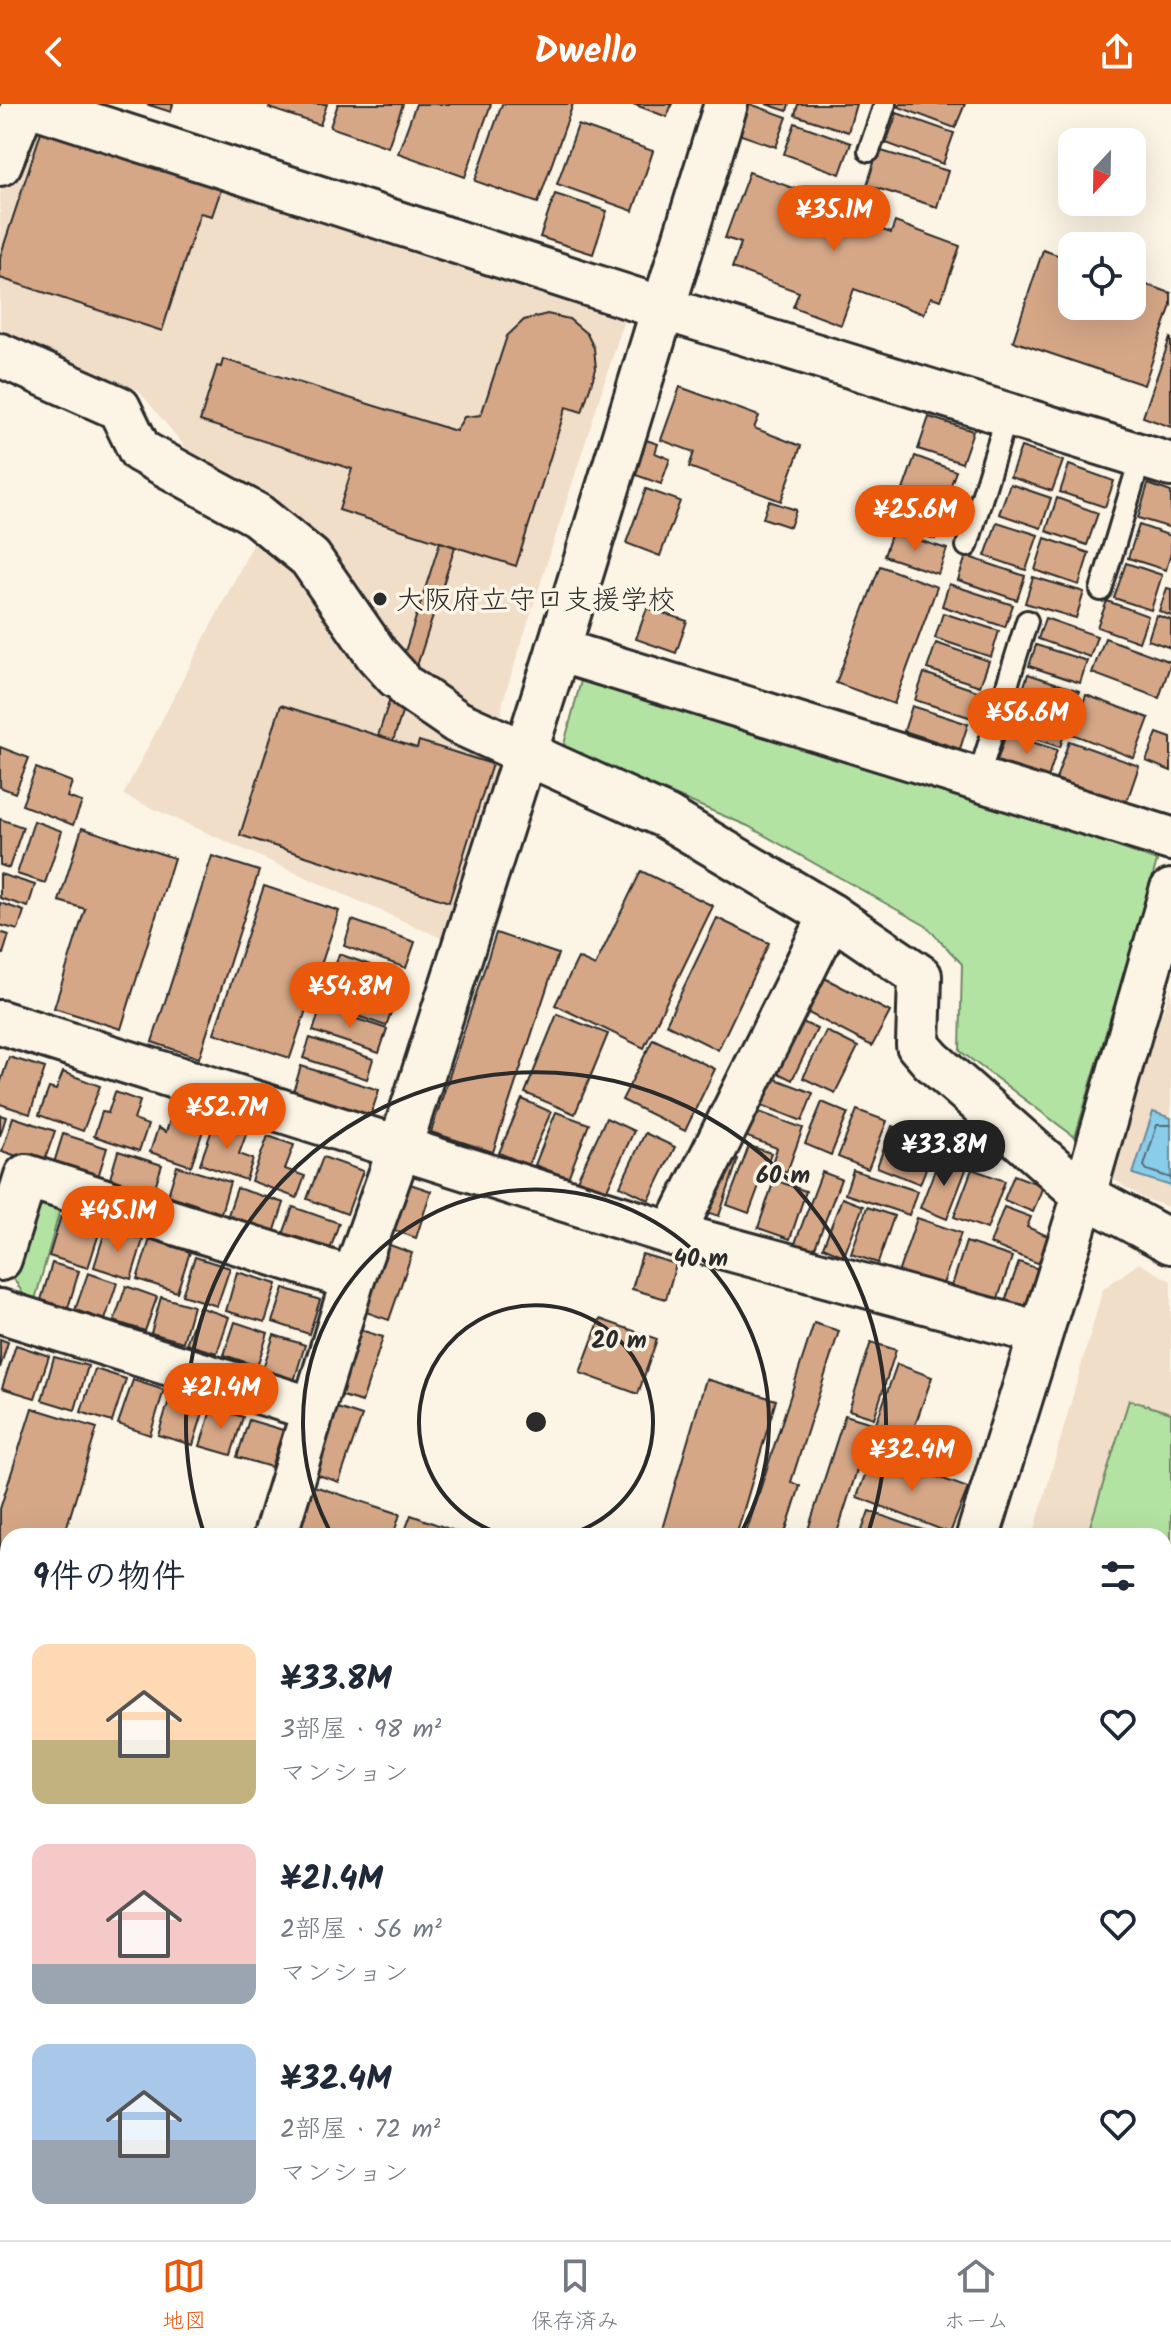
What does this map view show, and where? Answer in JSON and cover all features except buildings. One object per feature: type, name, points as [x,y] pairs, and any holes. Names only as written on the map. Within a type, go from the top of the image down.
[{"type":"street","points":[[0,164],[26,104],[662,308],[1156,460]]},
{"type":"street","points":[[277,1528],[353,1279],[400,1147],[558,650],[726,104]]},
{"type":"street","points":[[0,355],[119,408],[140,451],[257,515],[310,558],[377,655],[403,683],[457,722],[666,817],[831,915],[920,976],[918,1045],[931,1060],[1084,1195],[1171,1242]]},
{"type":"street","points":[[558,650],[1171,839]]},
{"type":"street","points":[[980,1528],[1084,1195],[1171,891]]},
{"type":"street","points":[[673,1234],[831,915]]},
{"type":"street","points":[[0,1022],[673,1234],[1040,1333]]},
{"type":"street","points":[[0,1259],[26,1176],[353,1279]]},
{"type":"street","points":[[0,1311],[313,1409]]},
{"type":"lane","points":[[869,151],[885,104]]},
{"type":"lane","points":[[967,546],[1007,415]]},
{"type":"lane","points":[[1101,590],[1156,460]]},
{"type":"lane","points":[[978,779],[1027,621]]},
{"type":"shaded area","name":"大阪府立守口支援学校","points":[[22,123],[618,301],[625,318],[503,701],[497,759],[505,778],[452,943],[123,795],[277,498],[186,448],[138,390],[0,329],[0,194]]},
{"type":"shaded area","points":[[1171,987],[1171,1208],[1145,1199],[1108,1176]]},
{"type":"shaded area","points":[[1139,1263],[1171,1281],[1171,1528],[1035,1528],[1103,1289]]},
{"type":"green space","points":[[582,677],[960,791],[1157,861],[1075,1137],[960,1051],[962,964],[926,926],[748,826],[563,748]]},
{"type":"green space","points":[[49,1199],[62,1203],[35,1300],[25,1297],[14,1279],[30,1213]]},
{"type":"green space","points":[[1129,1400],[1171,1413],[1171,1528],[1089,1528]]},
{"type":"water","points":[[1153,1112],[1171,1118],[1171,1186],[1133,1174]]},
{"type":"place","name":"大阪府立守口支援学校","points":[[380,599]]}]
